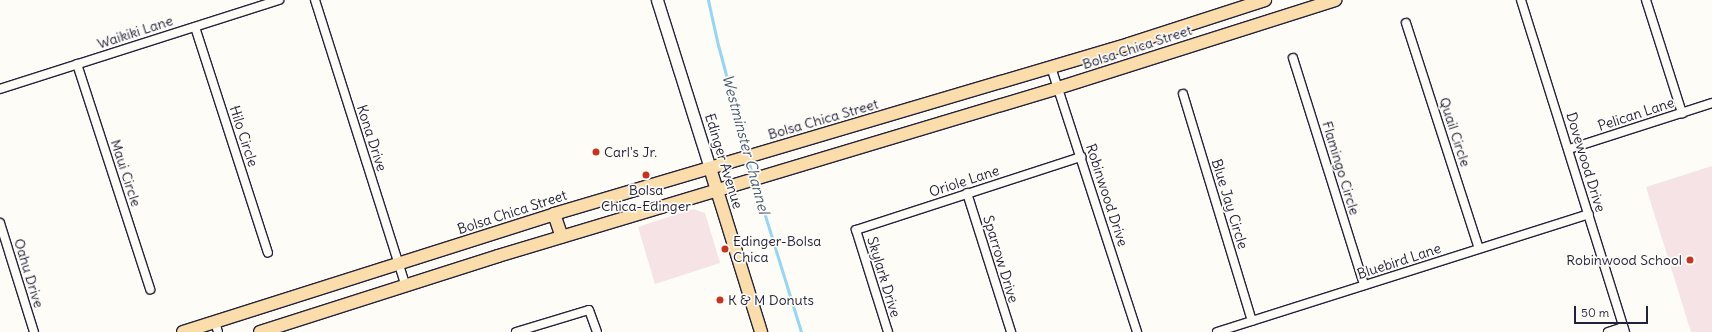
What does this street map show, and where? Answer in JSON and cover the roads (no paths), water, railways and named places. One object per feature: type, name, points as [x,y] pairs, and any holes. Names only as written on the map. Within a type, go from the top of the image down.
[{"type":"main road","name":"Edinger Avenue","points":[[657,0],[761,332]]},
{"type":"main road","name":"Bolsa Chica Street","points":[[183,332],[216,327],[398,264],[554,214],[1051,67],[1265,0]]},
{"type":"main road","name":"Bolsa Chica Street","points":[[260,332],[405,284],[1058,88],[1335,0]]},
{"type":"main road","points":[[554,214],[562,237]]},
{"type":"street","name":"Waikiki Lane","points":[[0,89],[279,0]]},
{"type":"street","name":"Kona Drive","points":[[315,0],[405,284]]},
{"type":"street","name":"Dovewood Drive","points":[[1521,0],[1569,149],[1624,330]]},
{"type":"street","points":[[1646,0],[1682,113]]},
{"type":"street","name":"Quail Circle","points":[[1406,23],[1479,249]]},
{"type":"street","name":"Hilo Circle","points":[[195,27],[268,253]]},
{"type":"street","name":"Flamingo Circle","points":[[1294,58],[1364,285]]},
{"type":"street","name":"Maui Circle","points":[[77,64],[150,289]]},
{"type":"street","name":"Robinwood Drive","points":[[1051,67],[1137,332]]},
{"type":"street","name":"Blue Jay Circle","points":[[1183,94],[1252,321]]},
{"type":"street","name":"Pelican Lane","points":[[1569,149],[1712,103]]},
{"type":"street","name":"Oriole Lane","points":[[856,230],[1081,157]]},
{"type":"street","name":"Sparrow Drive","points":[[967,193],[1011,332]]},
{"type":"street","name":"Bluebird Lane","points":[[1217,332],[1589,214]]},
{"type":"street","name":"Oahu Drive","points":[[0,223],[34,332]]},
{"type":"street","name":"Skylark Drive","points":[[856,230],[888,332]]},
{"type":"street","points":[[516,332],[589,310],[597,332]]},
{"type":"street","points":[[1608,332],[1624,330]]},
{"type":"waterway","name":"Westminster Channel","points":[[708,0],[717,41],[747,154]]},
{"type":"waterway","name":"Westminster Channel","points":[[748,160],[753,177]]},
{"type":"waterway","name":"Westminster Channel","points":[[755,183],[801,332]]},
{"type":"place","name":"Carl's Jr.","points":[[596,152]]},
{"type":"place","name":"Bolsa Chica-Edinger","points":[[646,175]]},
{"type":"place","name":"Edinger-Bolsa Chica","points":[[725,249]]},
{"type":"place","name":"Robinwood School","points":[[1690,260]]},
{"type":"place","name":"K & M Donuts","points":[[720,300]]}]
